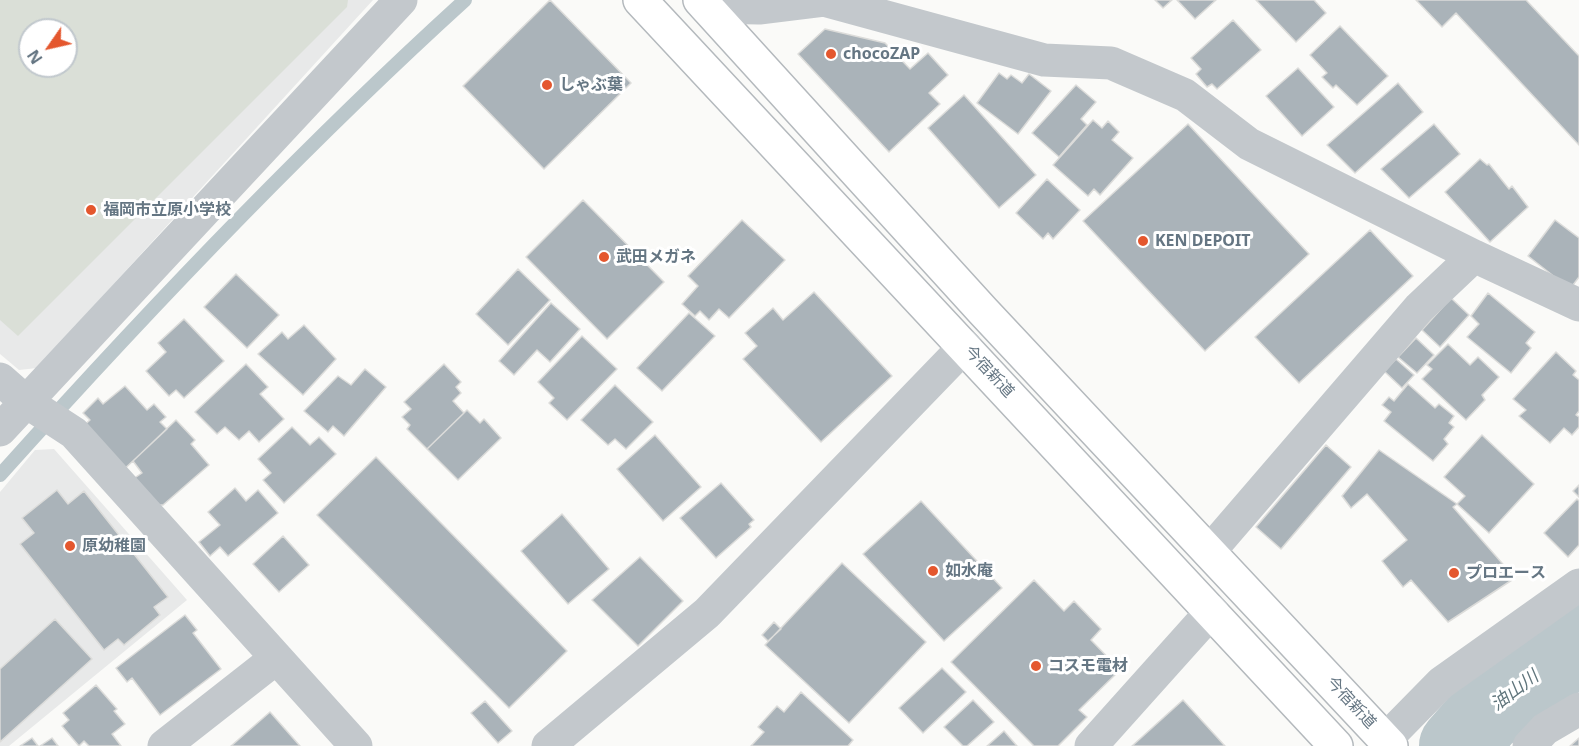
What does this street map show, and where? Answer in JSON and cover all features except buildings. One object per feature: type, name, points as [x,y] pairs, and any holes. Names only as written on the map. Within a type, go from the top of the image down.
[{"type":"highway","name":"今宿新道","points":[[640,0],[1336,746]]},
{"type":"highway","name":"今宿新道","points":[[706,2],[983,311],[1388,743]]},
{"type":"street","points":[[0,430],[401,0]]},
{"type":"street","points":[[675,37],[706,2],[759,8],[824,0],[1044,60],[1111,63],[1185,95],[1249,144],[1474,256],[1579,305]]},
{"type":"street","points":[[1209,552],[1419,308],[1474,256]]},
{"type":"street","points":[[548,746],[706,613],[964,346]]},
{"type":"street","points":[[0,379],[25,401],[74,433],[275,659],[356,746]]},
{"type":"street","points":[[1388,743],[1441,683],[1579,585]]},
{"type":"street","points":[[1090,746],[1212,611]]},
{"type":"street","points":[[164,746],[275,659]]},
{"type":"street","points":[[1529,746],[1545,729],[1579,709]]},
{"type":"shaded area","name":"福岡市立原小学校","points":[[0,0],[373,0],[37,368],[19,370],[0,354]]},
{"type":"shaded area","name":"福岡市立原小学校","points":[[0,0],[348,0],[347,7],[18,336],[0,320]]},
{"type":"shaded area","name":"原幼稚園","points":[[54,449],[187,600],[9,746],[0,746],[0,492],[35,450]]},
{"type":"waterway","points":[[0,475],[226,232],[344,114],[465,0]]},
{"type":"waterway","name":"油山川","points":[[1458,746],[1485,715],[1579,643]]},
{"type":"place","name":"chocoZAP","points":[[831,54]]},
{"type":"place","name":"しゃぶ葉","points":[[547,85]]},
{"type":"place","name":"福岡市立原小学校","points":[[91,210]]},
{"type":"place","name":"KEN DEPOIT","points":[[1143,241]]},
{"type":"place","name":"武田メガネ","points":[[604,257]]},
{"type":"place","name":"原幼稚園","points":[[70,546]]},
{"type":"place","name":"如水庵","points":[[933,571]]},
{"type":"place","name":"プロエース","points":[[1454,573]]},
{"type":"place","name":"コスモ電材","points":[[1036,666]]}]
